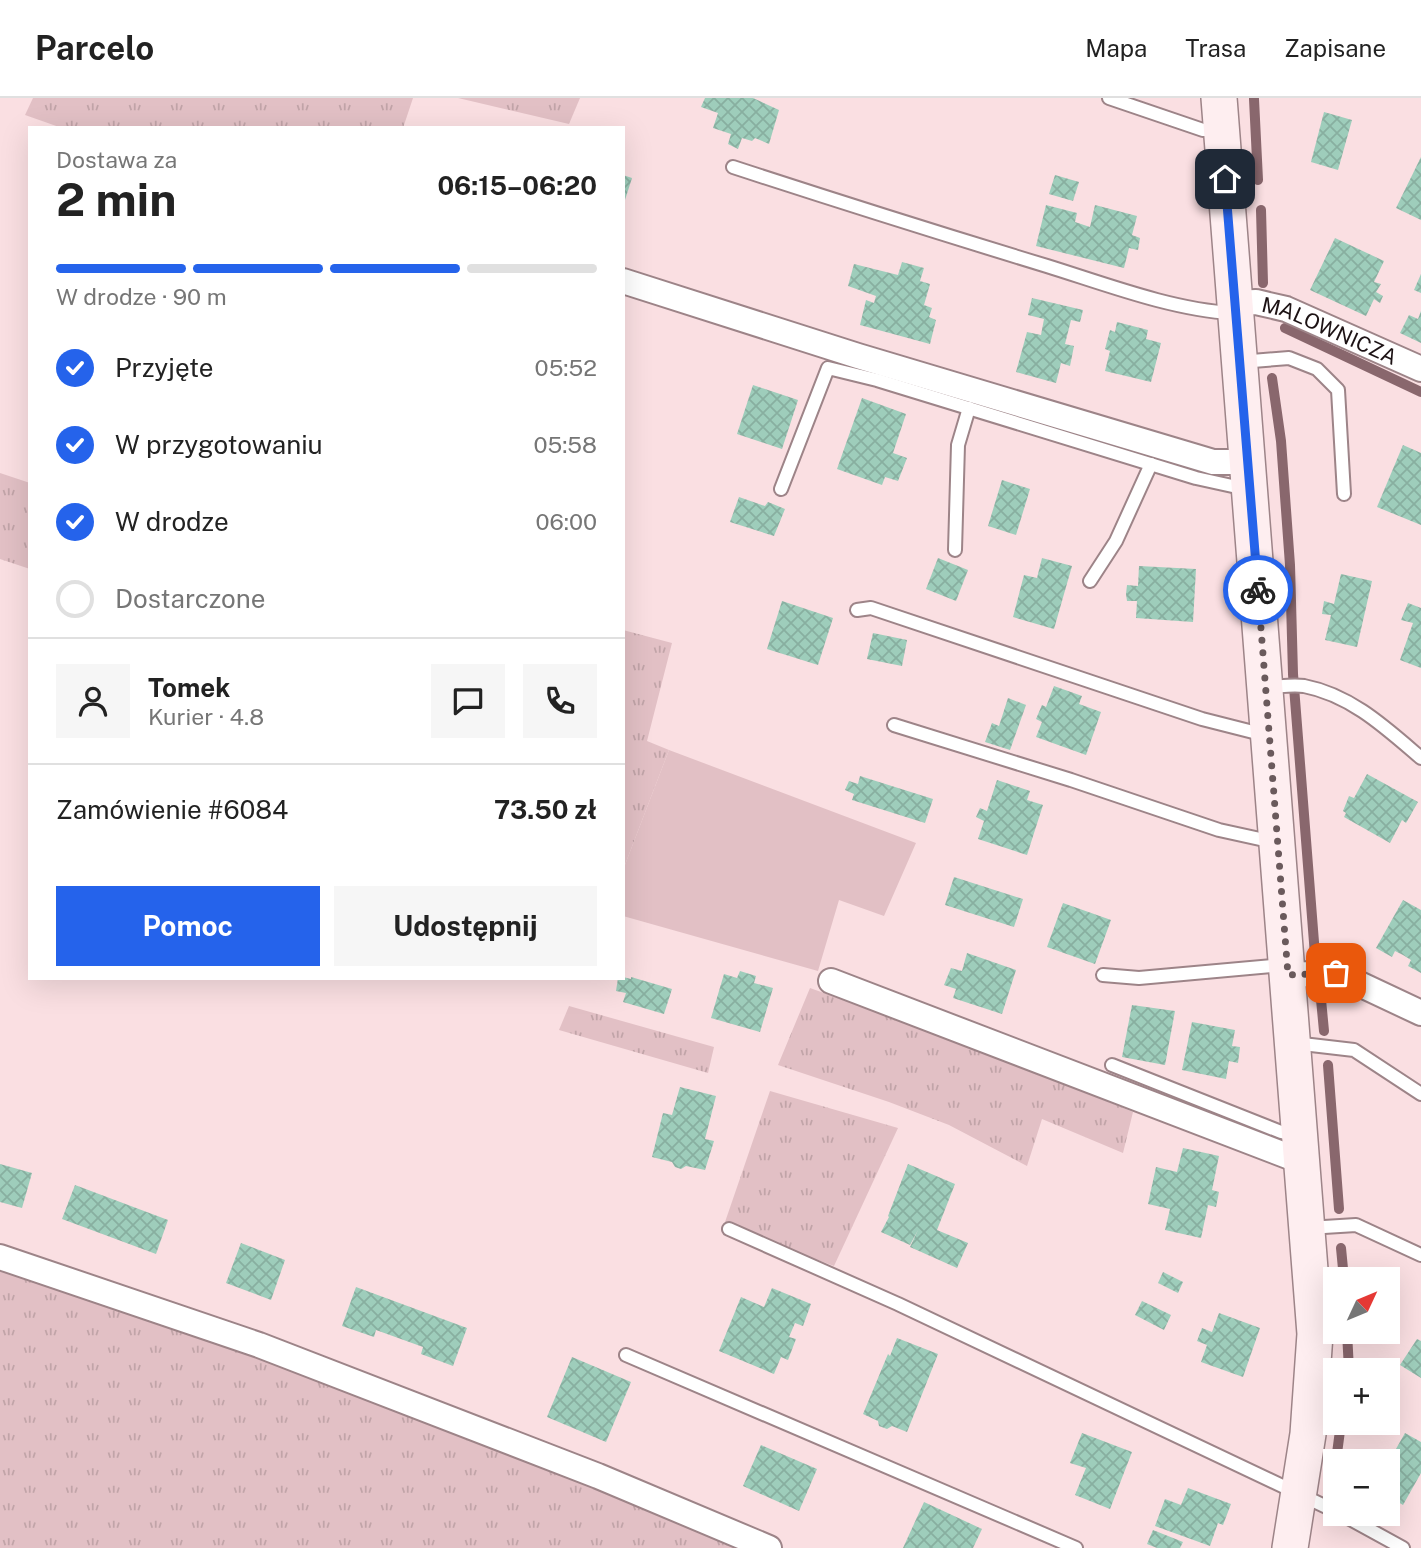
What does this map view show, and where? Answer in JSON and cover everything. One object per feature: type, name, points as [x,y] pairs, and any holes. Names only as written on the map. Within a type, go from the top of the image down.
[{"type":"street","points":[[1221,114],[1248,476],[1274,687],[1269,736],[1315,1334],[1312,1399],[1290,1548]]},
{"type":"street","points":[[625,282],[858,356],[1213,462],[1248,476]]},
{"type":"street","name":"MALOWNICZA","points":[[1235,308],[1256,302],[1286,309],[1421,369]]},
{"type":"street","points":[[1288,970],[1336,973],[1421,1013]]},
{"type":"street","points":[[831,981],[1302,1149]]},
{"type":"street","points":[[0,1257],[259,1345],[598,1476],[769,1548]]},
{"type":"lane","points":[[1109,98],[1203,130],[1221,114]]},
{"type":"lane","points":[[733,167],[1139,294],[1214,312],[1235,308]]},
{"type":"lane","points":[[1240,362],[1289,358],[1317,369],[1338,390],[1344,494]]},
{"type":"lane","points":[[781,489],[828,369],[877,380],[1151,464],[1248,476]]},
{"type":"lane","points":[[955,550],[958,446],[969,408]]},
{"type":"lane","points":[[1090,581],[1116,541],[1151,464]]},
{"type":"lane","points":[[857,610],[871,608],[1202,719],[1269,736]]},
{"type":"lane","points":[[1274,687],[1301,685],[1338,695],[1378,722],[1421,758]]},
{"type":"lane","points":[[894,725],[1219,830],[1277,843]]},
{"type":"lane","points":[[1103,975],[1139,978],[1288,970]]},
{"type":"lane","points":[[1293,1043],[1354,1050],[1421,1094]]},
{"type":"lane","points":[[1112,1065],[1281,1132],[1302,1149]]},
{"type":"lane","points":[[1308,1228],[1356,1225],[1421,1255]]},
{"type":"lane","points":[[729,1230],[898,1304],[1323,1505]]},
{"type":"lane","points":[[626,1355],[1076,1548]]},
{"type":"lane","points":[[1363,1526],[1403,1548]]},
{"type":"green space","points":[[33,98],[413,98],[404,126],[56,126],[25,115]]},
{"type":"green space","points":[[458,98],[580,98],[569,124]]},
{"type":"green space","points":[[0,473],[28,482],[28,568],[0,559]]},
{"type":"green space","points":[[625,631],[672,643],[647,741],[669,750],[625,865]]},
{"type":"green space","points":[[669,750],[916,843],[884,916],[839,900],[818,971],[625,917],[625,865]]},
{"type":"green space","points":[[810,988],[988,1052],[1133,1112],[1123,1153],[1042,1119],[1027,1166],[949,1125],[778,1065]]},
{"type":"green space","points":[[569,1006],[714,1047],[708,1073],[559,1030]]},
{"type":"green space","points":[[770,1091],[898,1128],[834,1266],[724,1225]]},
{"type":"green space","points":[[0,1270],[125,1308],[402,1407],[748,1548],[0,1548]]},
{"type":"building","points":[[705,98],[753,98],[779,110],[769,144],[755,138],[752,141],[742,138],[738,149],[728,144],[731,134],[713,128],[718,113],[701,107]]},
{"type":"building","points":[[1324,112],[1352,120],[1338,170],[1311,162]]},
{"type":"building","points":[[1421,157],[1421,220],[1396,208]]},
{"type":"building","points":[[1055,175],[1079,182],[1073,201],[1049,194]]},
{"type":"building","points":[[625,176],[632,178],[625,200]]},
{"type":"building","points":[[1046,205],[1077,213],[1075,222],[1090,227],[1095,205],[1137,216],[1132,235],[1140,238],[1138,250],[1129,248],[1124,268],[1036,246]]},
{"type":"building","points":[[1335,238],[1384,261],[1374,282],[1381,284],[1376,292],[1383,296],[1380,303],[1374,299],[1366,316],[1310,290]]},
{"type":"building","points":[[902,262],[924,268],[920,281],[930,284],[924,305],[932,308],[929,317],[936,320],[930,344],[860,325],[866,300],[874,303],[876,296],[848,286],[854,264],[898,275]]},
{"type":"building","points":[[1421,274],[1421,293],[1414,290]]},
{"type":"building","points":[[1032,298],[1083,310],[1080,322],[1071,320],[1065,344],[1074,346],[1070,366],[1061,363],[1056,383],[1016,372],[1027,332],[1041,335],[1044,319],[1028,315]]},
{"type":"building","points":[[1421,311],[1421,343],[1400,333],[1409,315],[1418,319]]},
{"type":"building","points":[[1117,322],[1148,330],[1146,339],[1161,343],[1151,382],[1105,371],[1110,351],[1105,349],[1110,330],[1115,332]]},
{"type":"building","points":[[753,385],[798,400],[782,449],[737,434]]},
{"type":"building","points":[[862,398],[906,414],[893,453],[907,458],[898,481],[885,477],[882,485],[837,469]]},
{"type":"building","points":[[1403,445],[1421,453],[1421,525],[1377,507]]},
{"type":"building","points":[[1002,480],[1030,489],[1016,535],[988,526]]},
{"type":"building","points":[[739,497],[765,506],[768,502],[785,509],[774,536],[730,522]]},
{"type":"building","points":[[938,558],[968,570],[956,601],[926,589]]},
{"type":"building","points":[[1042,558],[1072,566],[1054,629],[1013,617],[1024,575],[1037,578]]},
{"type":"building","points":[[1139,566],[1196,569],[1193,622],[1136,618],[1137,601],[1127,601],[1126,594],[1127,585],[1138,586]]},
{"type":"building","points":[[1341,574],[1372,581],[1357,647],[1325,640],[1331,615],[1322,614],[1324,601],[1334,604]]},
{"type":"building","points":[[782,601],[833,618],[818,665],[767,649]]},
{"type":"building","points":[[1408,603],[1421,608],[1421,668],[1400,660],[1413,623],[1401,620]]},
{"type":"building","points":[[873,633],[907,640],[902,666],[867,659]]},
{"type":"building","points":[[1054,686],[1082,696],[1079,704],[1101,712],[1086,755],[1036,737],[1042,722],[1036,719],[1042,705],[1046,707]]},
{"type":"building","points":[[1008,698],[1026,705],[1010,750],[985,742],[992,723],[999,726]]},
{"type":"building","points":[[1367,774],[1418,802],[1406,823],[1402,820],[1390,843],[1344,817],[1346,813],[1343,811],[1349,796],[1354,798]]},
{"type":"building","points":[[860,776],[933,799],[925,823],[852,800],[854,794],[845,790],[849,781],[858,784]]},
{"type":"building","points":[[997,780],[1030,791],[1027,800],[1043,805],[1027,855],[978,839],[984,821],[976,817],[980,808],[987,811]]},
{"type":"building","points":[[954,877],[1023,899],[1014,927],[945,905]]},
{"type":"building","points":[[1403,900],[1421,910],[1421,973],[1408,966],[1411,960],[1403,955],[1395,951],[1392,957],[1376,948]]},
{"type":"building","points":[[1063,903],[1111,920],[1095,964],[1047,947]]},
{"type":"building","points":[[967,953],[1016,970],[1002,1014],[953,998],[956,989],[944,985],[951,968],[962,971]]},
{"type":"building","points":[[740,971],[756,976],[754,983],[773,988],[760,1032],[711,1018],[724,974],[737,978]]},
{"type":"building","points":[[631,977],[672,989],[664,1014],[623,1002],[626,993],[616,991],[618,980]]},
{"type":"building","points":[[1132,1005],[1175,1011],[1165,1065],[1122,1057]]},
{"type":"building","points":[[1192,1022],[1235,1030],[1232,1046],[1240,1047],[1238,1063],[1229,1061],[1226,1079],[1182,1070]]},
{"type":"building","points":[[680,1087],[716,1096],[705,1139],[714,1141],[705,1170],[686,1166],[681,1169],[675,1167],[672,1162],[652,1157],[663,1113],[672,1115]]},
{"type":"building","points":[[1183,1148],[1219,1156],[1212,1190],[1219,1192],[1216,1207],[1208,1205],[1201,1238],[1165,1230],[1170,1209],[1148,1204],[1156,1167],[1177,1172]]},
{"type":"building","points":[[0,1164],[32,1173],[22,1208],[0,1202]]},
{"type":"building","points":[[908,1164],[955,1184],[937,1230],[968,1243],[957,1268],[910,1247],[918,1230],[910,1245],[881,1232]]},
{"type":"building","points":[[75,1185],[168,1220],[156,1254],[62,1219]]},
{"type":"building","points":[[241,1243],[285,1260],[271,1300],[226,1283]]},
{"type":"building","points":[[1163,1272],[1183,1282],[1178,1293],[1158,1283]]},
{"type":"building","points":[[356,1287],[467,1328],[453,1366],[421,1354],[423,1347],[376,1330],[374,1337],[342,1326]]},
{"type":"building","points":[[772,1288],[811,1304],[803,1326],[795,1323],[789,1337],[796,1339],[788,1360],[781,1357],[774,1374],[719,1351],[741,1297],[764,1307]]},
{"type":"building","points":[[1142,1301],[1171,1315],[1164,1330],[1135,1315]]},
{"type":"building","points":[[1219,1313],[1260,1328],[1243,1377],[1201,1362],[1207,1345],[1197,1341],[1202,1328],[1212,1332]]},
{"type":"building","points":[[897,1338],[938,1354],[907,1432],[892,1426],[887,1429],[879,1426],[878,1421],[863,1414]]},
{"type":"building","points":[[1417,1339],[1421,1341],[1421,1378],[1400,1365]]},
{"type":"building","points":[[572,1357],[631,1382],[606,1442],[547,1417]]},
{"type":"building","points":[[1082,1433],[1132,1452],[1110,1509],[1075,1495],[1086,1468],[1070,1463]]},
{"type":"building","points":[[1405,1433],[1421,1442],[1421,1473],[1403,1505],[1400,1503],[1400,1449],[1396,1449]]},
{"type":"building","points":[[761,1445],[817,1469],[799,1511],[743,1486]]},
{"type":"building","points":[[1188,1488],[1231,1504],[1223,1525],[1218,1523],[1210,1546],[1155,1526],[1165,1499],[1181,1505]]},
{"type":"building","points":[[924,1502],[982,1529],[973,1548],[903,1548]]},
{"type":"building","points":[[1153,1530],[1183,1542],[1180,1548],[1157,1548],[1147,1544]]},
{"type":"waterway","points":[[1254,99],[1258,180]]},
{"type":"waterway","points":[[1261,210],[1263,283]]},
{"type":"waterway","points":[[1285,328],[1421,392]]},
{"type":"waterway","points":[[1272,378],[1281,441],[1290,565],[1293,674],[1315,955]]},
{"type":"waterway","points":[[1320,989],[1324,1031]]},
{"type":"waterway","points":[[1328,1065],[1339,1209]]},
{"type":"waterway","points":[[1341,1248],[1343,1267]]},
{"type":"waterway","points":[[1348,1344],[1348,1358]]},
{"type":"waterway","points":[[1338,1449],[1339,1435]]},
{"type":"way so far","points":[[1258,590],[1288,975],[1336,973]]},
{"type":"route","points":[[1225,179],[1258,590]]}]
